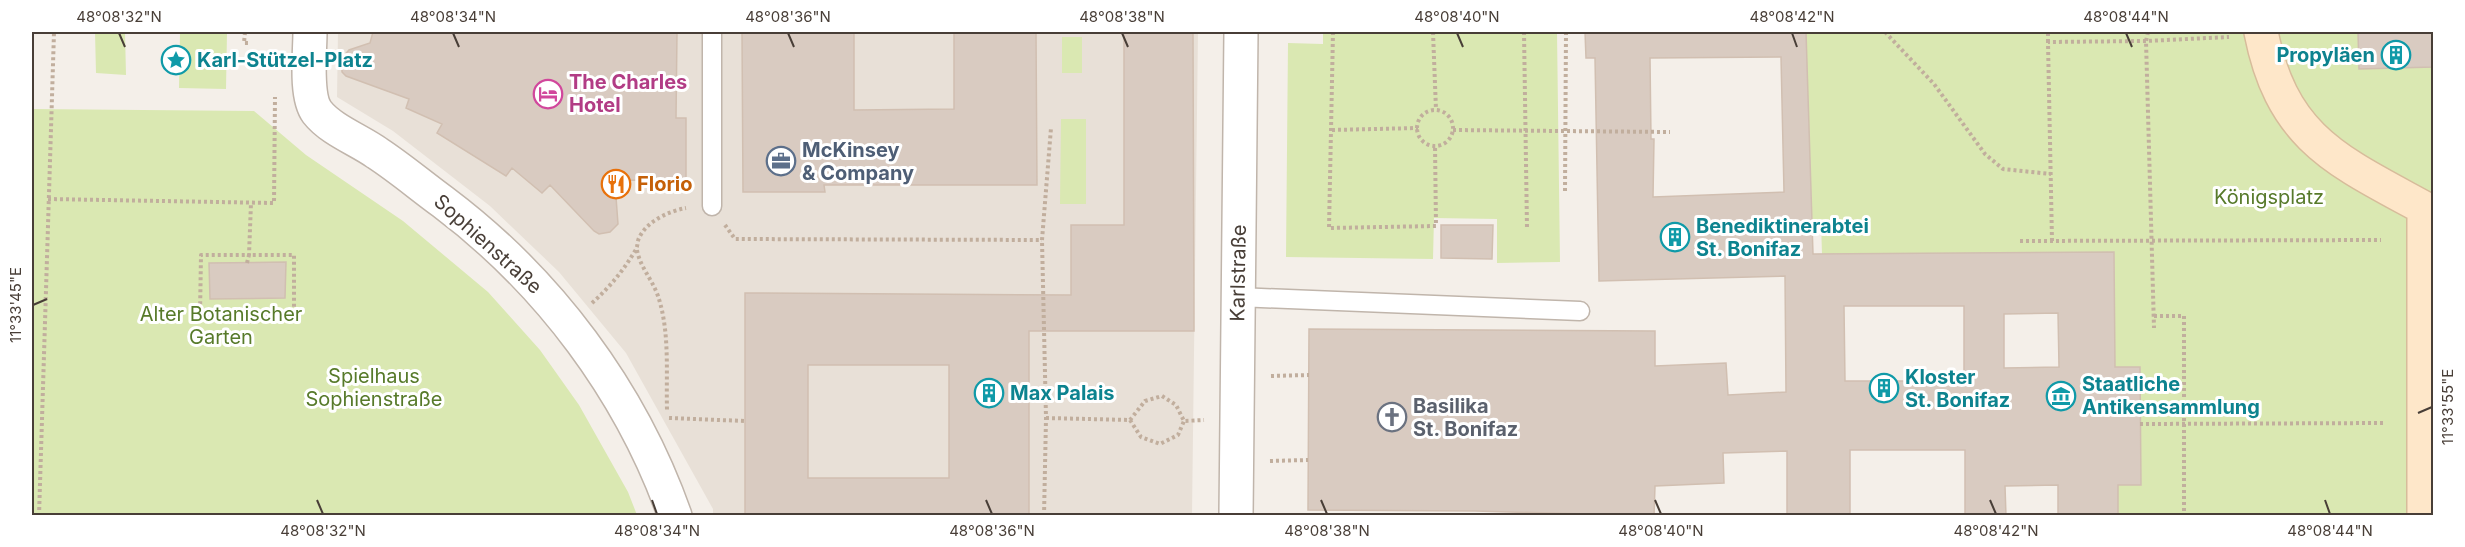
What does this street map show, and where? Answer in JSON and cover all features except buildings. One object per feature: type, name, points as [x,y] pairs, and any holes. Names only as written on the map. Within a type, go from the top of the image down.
[{"type":"main road","points":[[2246,34],[2266,59],[2279,92],[2292,115],[2307,133],[2327,151],[2352,167],[2429,206],[2424,516]]},
{"type":"street","name":"Sophienstraße","points":[[310,32],[311,93],[318,114],[378,154],[447,206],[518,265],[569,325],[614,392],[653,426],[663,484],[675,516]]},
{"type":"street","name":"Karlstraße","points":[[1236,516],[1241,32]]},
{"type":"lane","points":[[711,206],[712,32]]},
{"type":"lane","points":[[1238,297],[1580,311]]},
{"type":"path","points":[[39,516],[54,32]]},
{"type":"path","points":[[245,32],[246,43]]},
{"type":"path","points":[[1332,32],[1329,228],[1436,226],[1435,146]]},
{"type":"path","points":[[1433,32],[1436,110]]},
{"type":"path","points":[[1524,32],[1527,228]]},
{"type":"path","points":[[1565,191],[1566,32]]},
{"type":"path","points":[[1885,32],[1934,84],[1984,154],[2003,169],[2051,174]]},
{"type":"path","points":[[2048,32],[2052,241]]},
{"type":"path","points":[[2148,32],[2146,41],[2154,328]]},
{"type":"path","points":[[2048,42],[2146,41],[2246,34]]},
{"type":"path","points":[[48,199],[274,203],[275,89]]},
{"type":"path","points":[[1436,110],[1447,114],[1453,130],[1449,139],[1435,146],[1421,138],[1418,128],[1421,117],[1436,110]]},
{"type":"path","points":[[1044,516],[1046,418],[1042,240],[1051,128]]},
{"type":"path","points":[[1332,130],[1418,128]]},
{"type":"path","points":[[1453,130],[1670,132]]},
{"type":"path","points":[[248,263],[251,203]]},
{"type":"path","points":[[745,421],[653,426],[666,326],[657,294],[639,260],[637,249],[639,237],[650,224],[666,214],[683,208],[711,206],[735,239],[1042,240]]},
{"type":"path","points":[[2020,241],[2380,240]]},
{"type":"path","points":[[569,325],[612,285],[637,249]]},
{"type":"path","points":[[201,255],[249,255],[294,255],[294,314],[200,314],[201,255]]},
{"type":"path","points":[[2154,316],[2184,316],[2184,516]]},
{"type":"path","points":[[1276,376],[1309,375]]},
{"type":"path","points":[[1162,396],[1176,405],[1184,421],[1178,435],[1160,444],[1141,437],[1130,420],[1145,401],[1162,396]]},
{"type":"path","points":[[1046,418],[1130,420]]},
{"type":"path","points":[[1184,421],[1237,420]]},
{"type":"path","points":[[2140,424],[2386,423]]},
{"type":"path","points":[[1276,460],[1308,460]]},
{"type":"shaded area","points":[[338,32],[1198,32],[1192,515],[713,515],[713,509],[626,353],[559,272],[490,206],[393,131],[337,97]]},
{"type":"green space","points":[[95,32],[125,32],[126,75],[96,73]]},
{"type":"green space","points":[[1323,32],[1557,32],[1560,262],[1497,263],[1497,219],[1434,218],[1433,259],[1286,257],[1288,43],[1323,44]]},
{"type":"green space","name":"Königsplatz","points":[[1806,32],[2433,32],[2433,515],[2118,515],[2118,485],[2141,485],[2140,424],[2115,367],[2114,253],[1822,254],[1821,223],[1812,223]]},
{"type":"green space","points":[[180,33],[227,33],[226,89],[179,88]]},
{"type":"green space","points":[[1062,37],[1082,37],[1082,73],[1062,73]]},
{"type":"green space","name":"Alter Botanischer Garten","points":[[32,109],[254,111],[306,155],[403,221],[488,292],[540,350],[579,405],[628,492],[637,515],[32,516]]},
{"type":"green space","points":[[1061,119],[1086,119],[1086,204],[1060,204]]},
{"type":"place","name":"Propyläen","points":[[2396,55]]},
{"type":"place","name":"Karl-Stützel-Platz","points":[[176,60]]},
{"type":"place","name":"The Charles Hotel","points":[[548,94]]},
{"type":"place","name":"McKinsey & Company","points":[[781,161]]},
{"type":"place","name":"Florio","points":[[616,184]]},
{"type":"place","name":"Benediktinerabtei St. Bonifaz","points":[[1675,237]]},
{"type":"place","name":"Kloster St. Bonifaz","points":[[1884,388]]},
{"type":"place","name":"Max Palais","points":[[989,393]]},
{"type":"place","name":"Staatliche Antikensammlung","points":[[2061,396]]},
{"type":"place","name":"Basilika St. Bonifaz","points":[[1392,417]]},
{"type":"park label","name":"Spielhaus Sophienstraße","points":[[374,388]]}]
